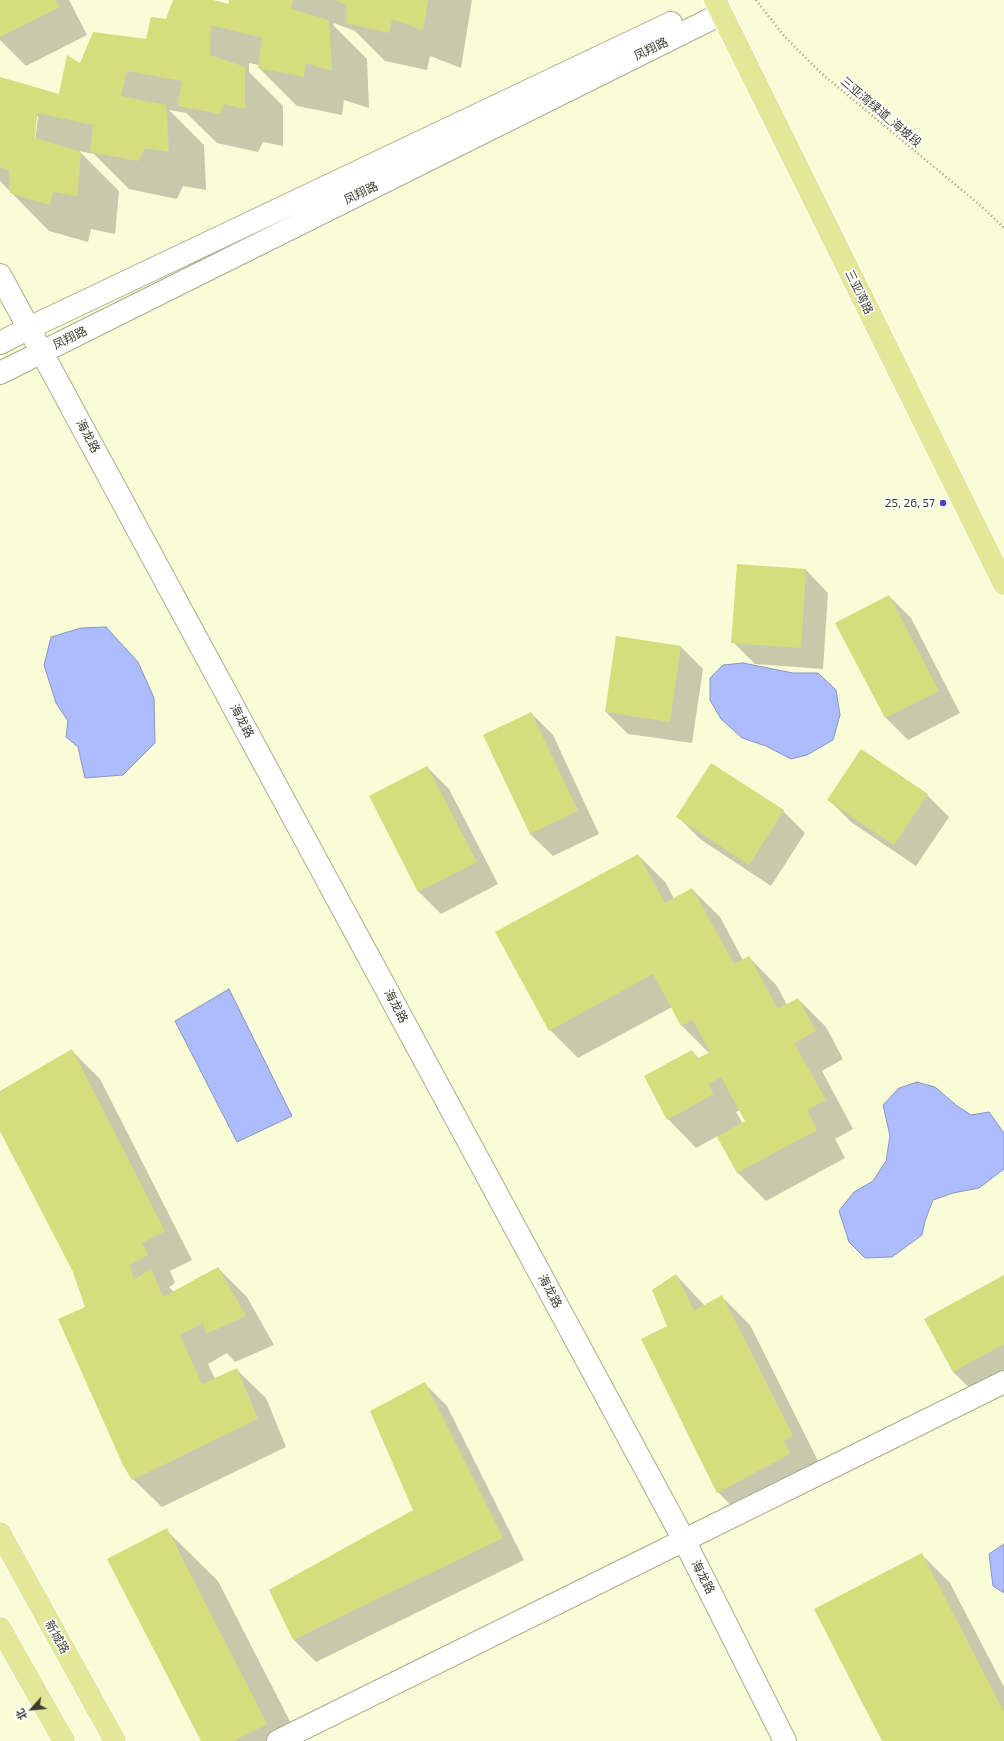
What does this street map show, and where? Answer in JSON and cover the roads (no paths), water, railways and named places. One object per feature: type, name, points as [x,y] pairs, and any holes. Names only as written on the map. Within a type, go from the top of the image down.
[{"type":"main road","name":"三亚湾路","points":[[717,5],[1004,584]]},
{"type":"main road","name":"新城路","points":[[0,1533],[115,1741]]},
{"type":"main road","points":[[0,1628],[64,1741]]},
{"type":"street","name":"凤翔路","points":[[0,344],[29,328],[717,5]]},
{"type":"street","name":"凤翔路","points":[[0,373],[717,5]]},
{"type":"street","name":"海龙路","points":[[0,275],[684,1540],[785,1741]]},
{"type":"street","points":[[278,1741],[1004,1382]]},
{"type":"water","points":[[106,627],[138,662],[154,698],[155,743],[123,775],[85,778],[78,747],[66,737],[68,721],[56,703],[44,665],[51,637],[81,628]]},
{"type":"water","points":[[743,663],[793,673],[818,673],[836,690],[840,715],[833,740],[807,755],[791,759],[766,746],[742,738],[721,719],[710,700],[710,678],[723,665]]},
{"type":"water","points":[[229,989],[292,1116],[237,1142],[175,1021]]},
{"type":"water","points":[[917,1082],[935,1087],[956,1105],[971,1115],[989,1112],[1004,1133],[1004,1169],[979,1188],[953,1193],[933,1200],[925,1221],[922,1235],[892,1257],[865,1258],[849,1242],[839,1211],[854,1192],[873,1181],[886,1161],[890,1136],[883,1105],[899,1088]]},
{"type":"water","points":[[1004,1544],[1004,1593],[993,1586],[989,1554]]},
{"type":"place","name":"25, 26, 57","points":[[943,503]]}]
